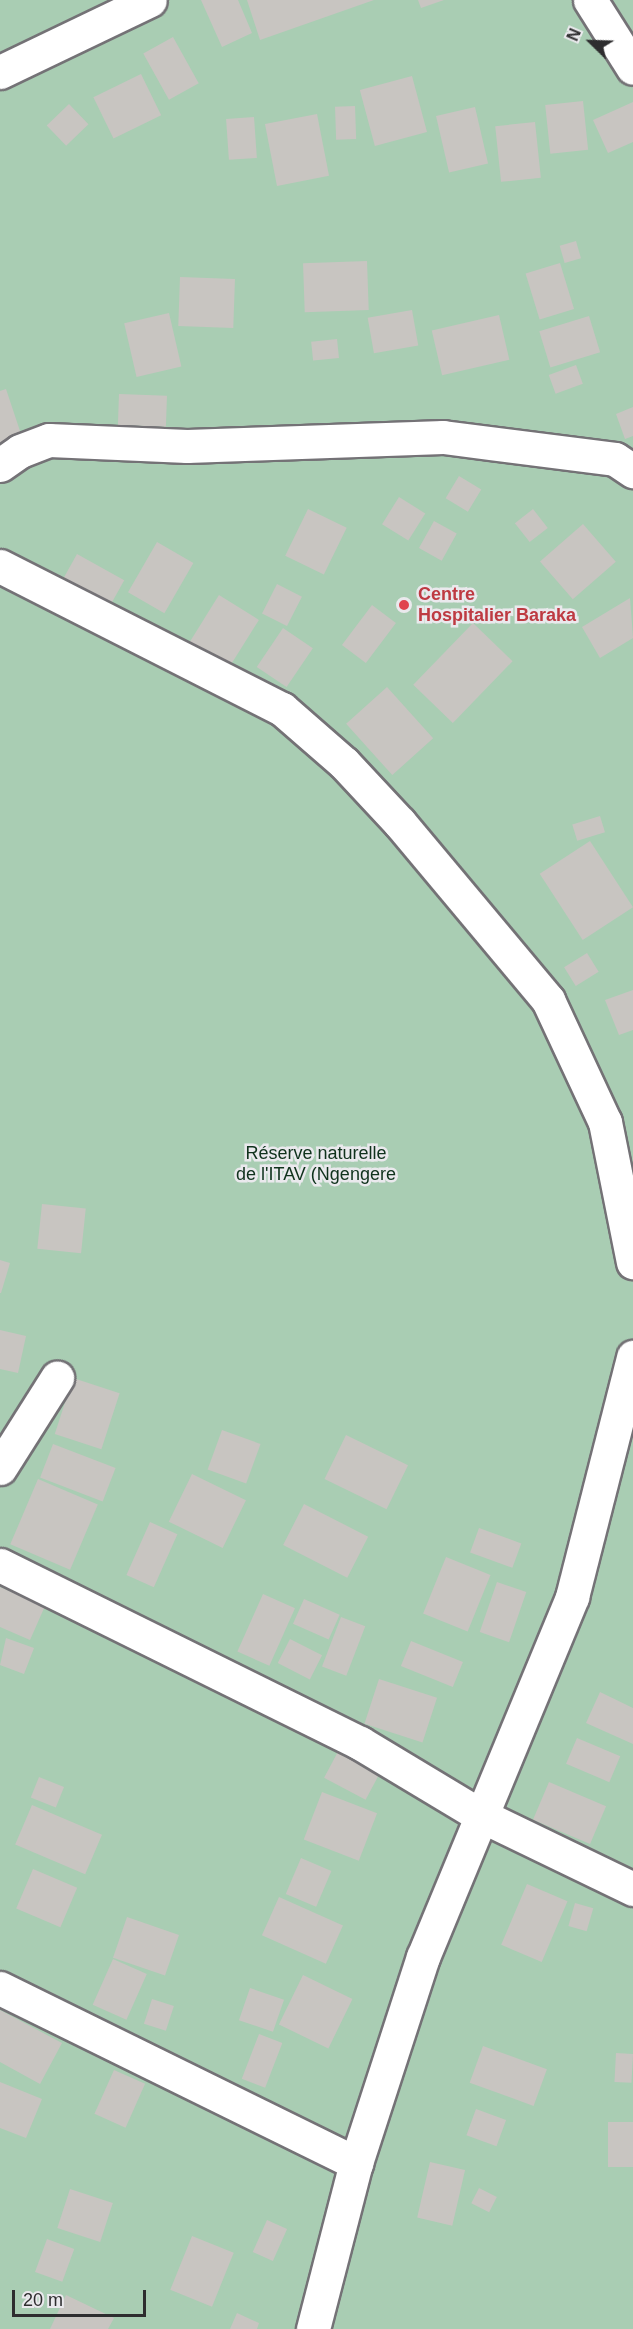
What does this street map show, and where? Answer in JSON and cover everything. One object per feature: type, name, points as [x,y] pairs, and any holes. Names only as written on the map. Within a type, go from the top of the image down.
[{"type":"street","points":[[0,72],[150,0]]},
{"type":"street","points":[[590,0],[633,68]]},
{"type":"street","points":[[0,465],[49,440],[187,446],[443,437],[615,459],[633,471]]},
{"type":"street","points":[[0,566],[282,709],[344,762],[548,1000],[605,1122],[633,1262]]},
{"type":"street","points":[[313,2329],[356,2163],[423,1957],[572,1597],[633,1357]]},
{"type":"street","points":[[0,1468],[57,1378]]},
{"type":"street","points":[[0,1565],[360,1743],[480,1815],[633,1889]]},
{"type":"street","points":[[0,1988],[356,2163]]},
{"type":"green space","name":"Réserve naturelle de l'ITAV (Ngengere","points":[[0,0],[633,0],[633,2329],[0,2329]]},
{"type":"building","points":[[201,0],[238,0],[252,33],[222,47]]},
{"type":"building","points":[[247,0],[374,0],[260,40]]},
{"type":"building","points":[[418,0],[444,0],[421,8]]},
{"type":"building","points":[[173,37],[199,83],[169,100],[143,53]]},
{"type":"building","points":[[141,74],[161,115],[114,139],[93,97]]},
{"type":"building","points":[[412,76],[427,132],[375,146],[360,90]]},
{"type":"building","points":[[583,101],[588,150],[550,154],[545,105]]},
{"type":"building","points":[[633,102],[633,142],[608,153],[593,120]]},
{"type":"building","points":[[69,104],[88,124],[66,146],[47,126]]},
{"type":"building","points":[[355,106],[356,139],[336,140],[335,107]]},
{"type":"building","points":[[475,107],[488,164],[449,173],[436,116]]},
{"type":"building","points":[[317,114],[329,176],[277,186],[265,124]]},
{"type":"building","points":[[254,117],[257,158],[229,160],[226,119]]},
{"type":"building","points":[[535,122],[541,178],[501,182],[495,126]]},
{"type":"building","points":[[576,241],[581,258],[565,263],[560,246]]},
{"type":"building","points":[[367,261],[369,310],[305,312],[303,263]]},
{"type":"building","points":[[560,263],[574,309],[540,319],[526,274]]},
{"type":"building","points":[[180,277],[235,279],[233,328],[178,326]]},
{"type":"building","points":[[412,310],[418,345],[374,353],[368,318]]},
{"type":"building","points":[[169,313],[181,367],[137,377],[124,323]]},
{"type":"building","points":[[499,315],[509,360],[442,375],[432,331]]},
{"type":"building","points":[[589,316],[600,352],[550,368],[539,331]]},
{"type":"building","points":[[337,339],[339,358],[313,361],[311,342]]},
{"type":"building","points":[[576,365],[583,384],[556,394],[549,375]]},
{"type":"building","points":[[6,389],[23,440],[0,448],[0,391]]},
{"type":"building","points":[[119,394],[167,396],[166,427],[118,425]]},
{"type":"building","points":[[633,407],[633,436],[625,439],[616,414]]},
{"type":"building","points":[[459,476],[481,489],[468,512],[446,498]]},
{"type":"building","points":[[399,497],[425,513],[408,541],[382,524]]},
{"type":"building","points":[[308,509],[347,528],[324,575],[285,556]]},
{"type":"building","points":[[533,509],[548,528],[530,542],[515,523]]},
{"type":"building","points":[[434,521],[457,534],[442,561],[419,548]]},
{"type":"building","points":[[583,524],[616,562],[573,599],[540,561]]},
{"type":"building","points":[[157,542],[193,563],[164,613],[128,592]]},
{"type":"building","points":[[77,554],[124,580],[111,604],[64,578]]},
{"type":"building","points":[[277,584],[302,597],[287,626],[262,613]]},
{"type":"building","points":[[219,595],[259,620],[230,667],[190,642]]},
{"type":"building","points":[[630,598],[633,638],[600,658],[582,627]]},
{"type":"building","points":[[372,605],[396,623],[366,663],[342,645]]},
{"type":"building","points":[[473,623],[513,661],[453,723],[413,685]]},
{"type":"building","points":[[283,628],[313,648],[287,687],[257,667]]},
{"type":"building","points":[[387,687],[433,738],[392,775],[346,724]]},
{"type":"building","points":[[600,816],[605,832],[577,841],[572,824]]},
{"type":"building","points":[[590,841],[633,907],[583,940],[540,874]]},
{"type":"building","points":[[587,953],[599,972],[576,986],[564,967]]},
{"type":"building","points":[[633,990],[633,1030],[619,1035],[605,1000]]},
{"type":"building","points":[[42,1204],[86,1209],[81,1253],[37,1249]]},
{"type":"building","points":[[0,1260],[10,1263],[1,1293],[0,1293]]},
{"type":"building","points":[[0,1330],[26,1336],[18,1373],[0,1369]]},
{"type":"building","points":[[73,1378],[120,1393],[101,1449],[55,1434]]},
{"type":"building","points":[[222,1430],[261,1444],[246,1483],[208,1469]]},
{"type":"building","points":[[346,1435],[408,1465],[387,1509],[325,1479]]},
{"type":"building","points":[[53,1444],[116,1468],[103,1502],[40,1478]]},
{"type":"building","points":[[192,1474],[246,1500],[223,1548],[169,1522]]},
{"type":"building","points":[[38,1479],[98,1504],[70,1570],[10,1544]]},
{"type":"building","points":[[304,1504],[368,1537],[347,1578],[283,1545]]},
{"type":"building","points":[[150,1522],[177,1534],[154,1587],[126,1575]]},
{"type":"building","points":[[479,1528],[521,1543],[512,1568],[470,1552]]},
{"type":"building","points":[[446,1557],[491,1575],[468,1632],[423,1614]]},
{"type":"building","points":[[497,1582],[526,1592],[509,1642],[480,1632]]},
{"type":"building","points":[[0,1587],[45,1606],[30,1640],[0,1627]]},
{"type":"building","points":[[263,1594],[295,1608],[269,1666],[237,1652]]},
{"type":"building","points":[[304,1599],[340,1615],[329,1640],[293,1624]]},
{"type":"building","points":[[341,1617],[365,1626],[346,1676],[322,1666]]},
{"type":"building","points":[[6,1638],[34,1648],[24,1674],[0,1665]]},
{"type":"building","points":[[290,1639],[322,1655],[310,1679],[278,1663]]},
{"type":"building","points":[[411,1641],[463,1662],[453,1687],[401,1666]]},
{"type":"building","points":[[379,1679],[437,1698],[422,1743],[364,1724]]},
{"type":"building","points":[[600,1692],[633,1708],[633,1744],[586,1723]]},
{"type":"building","points":[[577,1738],[620,1756],[609,1782],[566,1764]]},
{"type":"building","points":[[341,1746],[382,1768],[366,1800],[324,1778]]},
{"type":"building","points":[[39,1777],[64,1787],[56,1808],[31,1797]]},
{"type":"building","points":[[549,1782],[606,1806],[590,1844],[533,1820]]},
{"type":"building","points":[[322,1792],[377,1813],[359,1861],[304,1840]]},
{"type":"building","points":[[32,1805],[102,1835],[85,1874],[15,1845]]},
{"type":"building","points":[[301,1858],[331,1871],[316,1907],[286,1894]]},
{"type":"building","points":[[33,1869],[77,1888],[60,1927],[16,1909]]},
{"type":"building","points":[[527,1884],[568,1901],[542,1962],[501,1945]]},
{"type":"building","points":[[279,1897],[343,1925],[326,1964],[262,1935]]},
{"type":"building","points":[[575,1903],[593,1908],[587,1931],[568,1926]]},
{"type":"building","points":[[127,1917],[179,1935],[165,1976],[113,1958]]},
{"type":"building","points":[[113,1959],[147,1974],[126,2020],[93,2005]]},
{"type":"building","points":[[303,1975],[352,1999],[328,2049],[279,2024]]},
{"type":"building","points":[[250,1988],[284,2000],[273,2032],[239,2020]]},
{"type":"building","points":[[152,1999],[174,2006],[166,2031],[144,2024]]},
{"type":"building","points":[[0,2010],[62,2043],[40,2084],[0,2062]]},
{"type":"building","points":[[259,2034],[282,2043],[265,2088],[242,2079]]},
{"type":"building","points":[[483,2046],[547,2069],[534,2106],[470,2083]]},
{"type":"building","points":[[616,2053],[633,2054],[631,2083],[614,2082]]},
{"type":"building","points":[[114,2070],[145,2084],[126,2128],[94,2114]]},
{"type":"building","points":[[0,2082],[42,2099],[26,2138],[0,2128]]},
{"type":"building","points":[[476,2109],[506,2120],[496,2146],[466,2135]]},
{"type":"building","points":[[608,2122],[633,2122],[633,2167],[608,2167]]},
{"type":"building","points":[[430,2162],[465,2170],[452,2226],[417,2218]]},
{"type":"building","points":[[479,2188],[497,2197],[489,2212],[471,2203]]},
{"type":"building","points":[[70,2189],[113,2203],[100,2242],[57,2228]]},
{"type":"building","points":[[267,2220],[287,2229],[273,2261],[253,2252]]},
{"type":"building","points":[[192,2236],[234,2253],[212,2307],[170,2290]]},
{"type":"building","points":[[47,2239],[74,2249],[62,2282],[35,2272]]},
{"type":"building","points":[[66,2295],[114,2318],[108,2329],[50,2329]]},
{"type":"building","points":[[237,2313],[259,2323],[257,2329],[230,2329]]},
{"type":"place","name":"Centre Hospitalier Baraka","points":[[404,605]]}]
